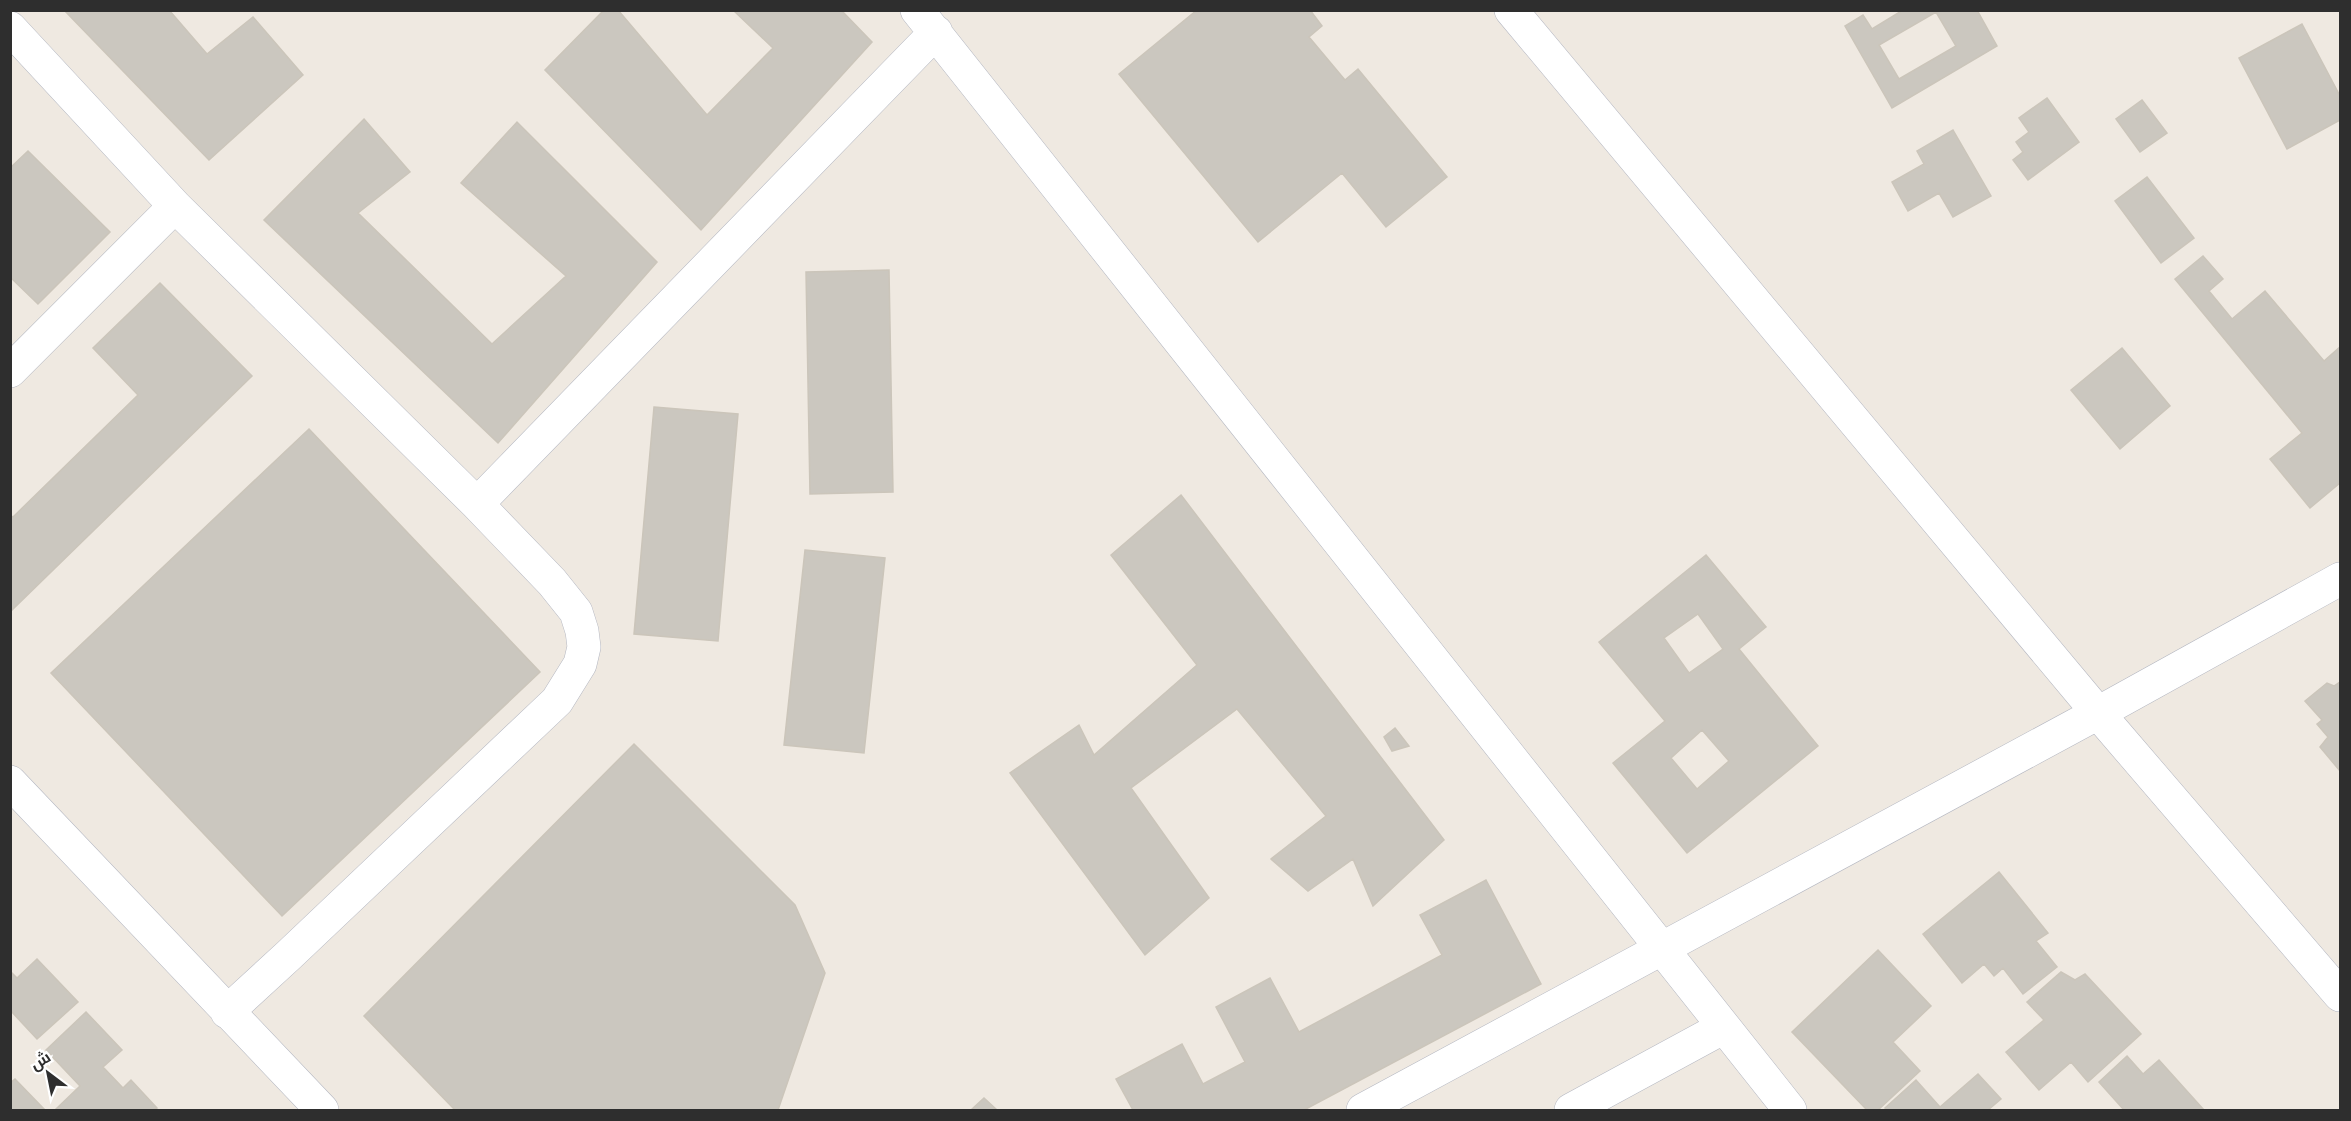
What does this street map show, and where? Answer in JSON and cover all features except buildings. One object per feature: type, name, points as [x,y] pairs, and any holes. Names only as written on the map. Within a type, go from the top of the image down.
[{"type":"street","points":[[1511,10],[2098,713],[2340,995]]},
{"type":"street","points":[[477,504],[926,21],[1790,1110]]},
{"type":"street","points":[[10,28],[175,206],[477,504],[552,582],[576,612],[582,631],[584,646],[580,664],[557,701],[227,1012]]},
{"type":"street","points":[[10,371],[175,206]]},
{"type":"street","points":[[1363,1110],[2098,713],[2340,579]]},
{"type":"street","points":[[10,782],[322,1110]]},
{"type":"street","points":[[1571,1110],[1724,1028]]}]
